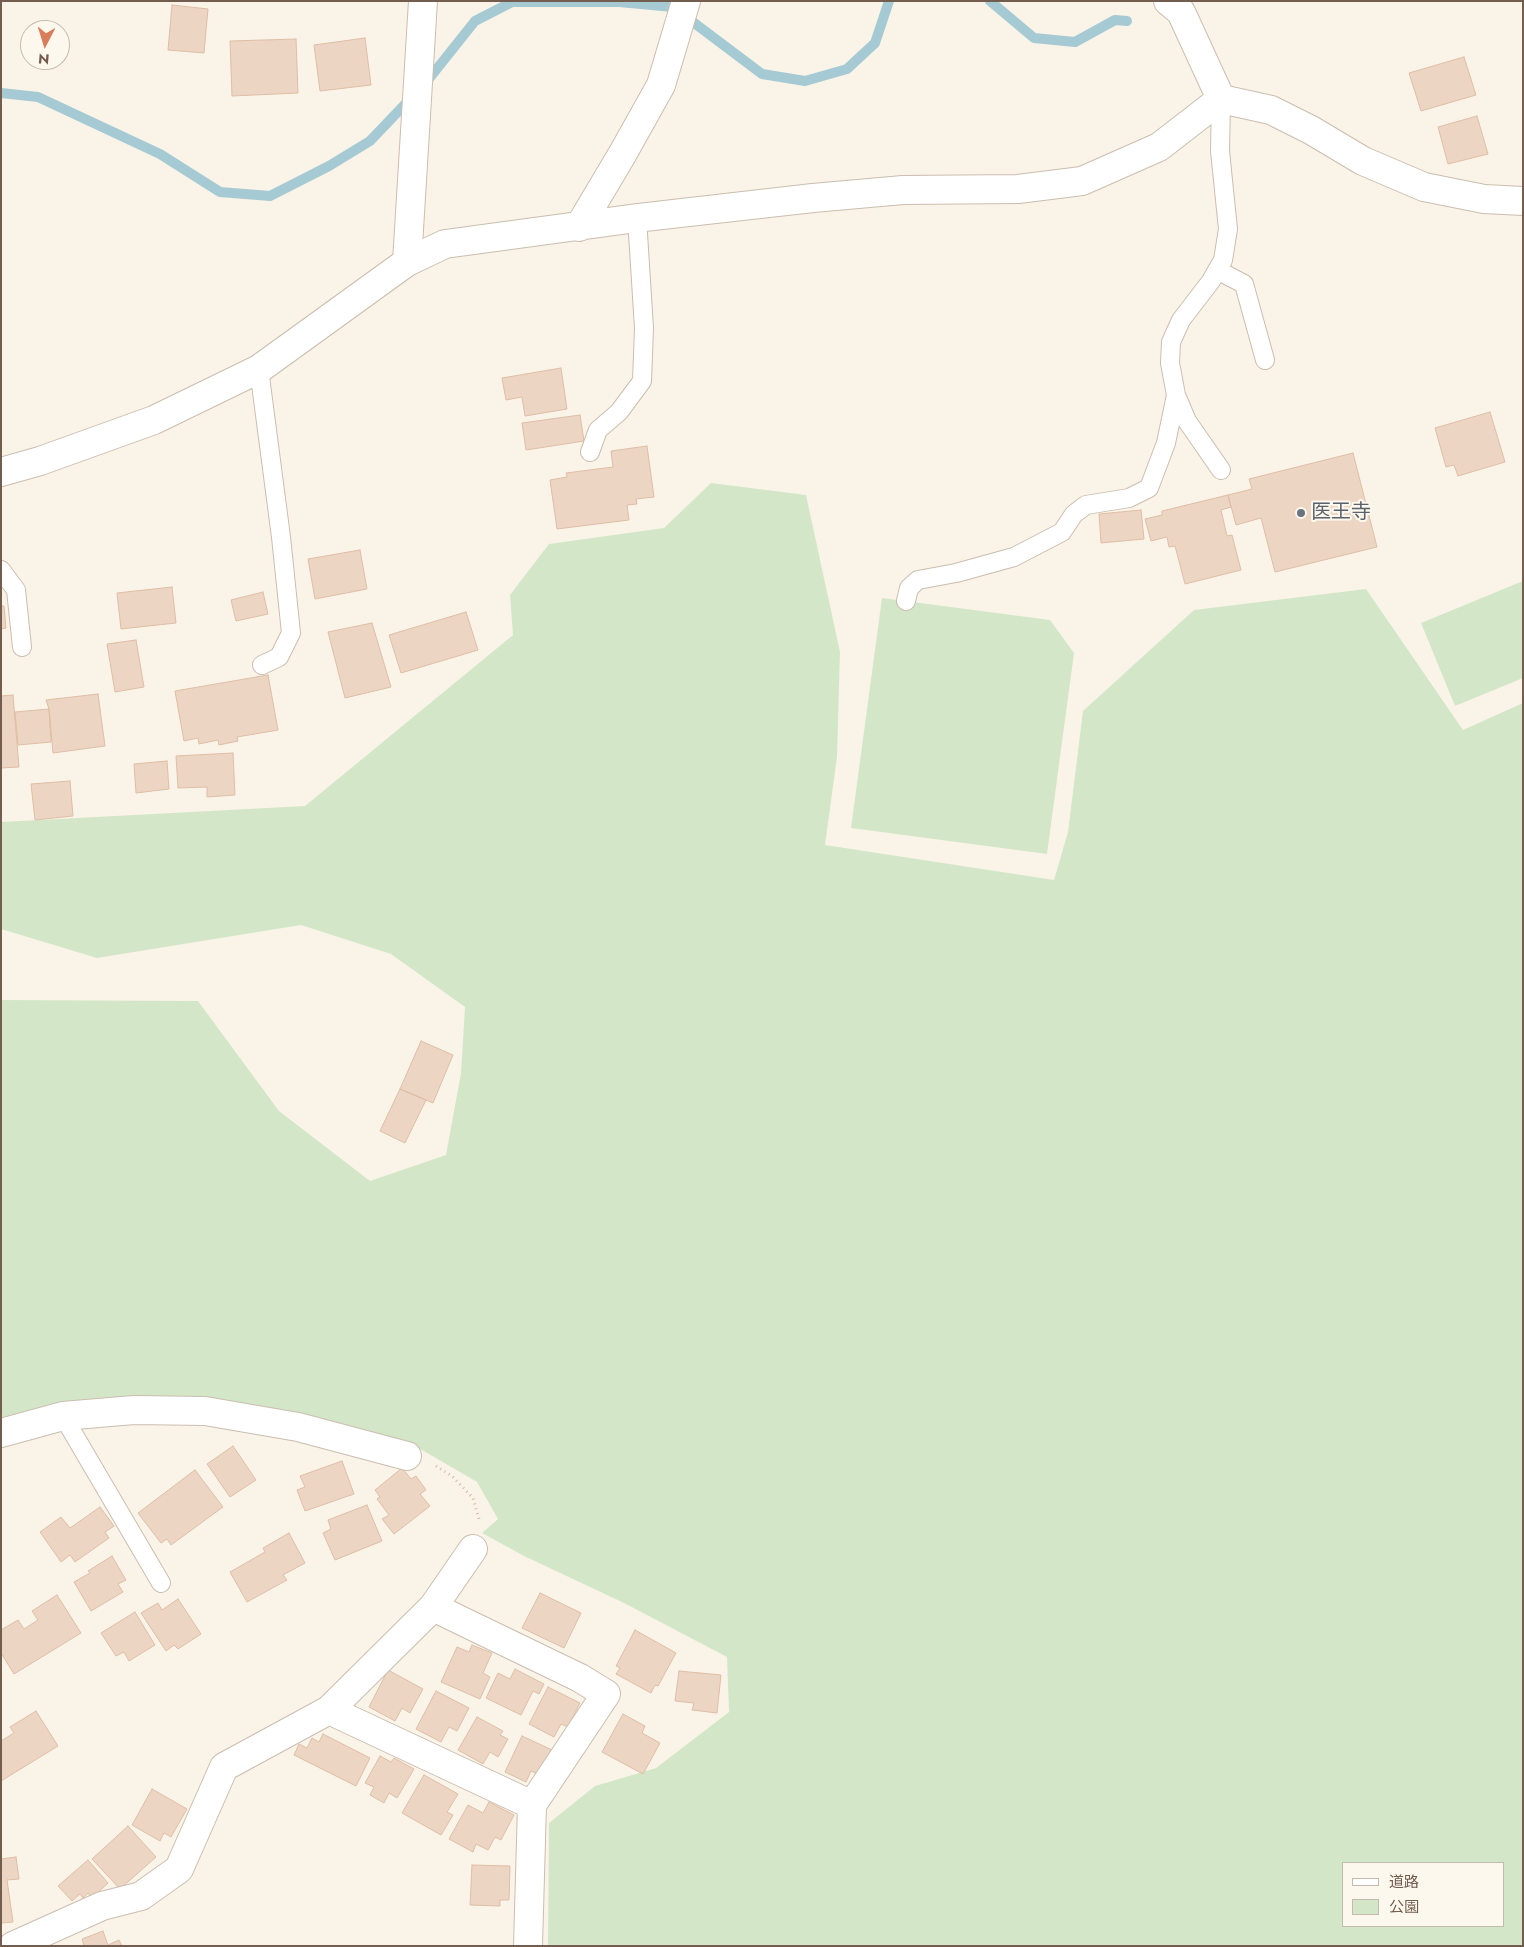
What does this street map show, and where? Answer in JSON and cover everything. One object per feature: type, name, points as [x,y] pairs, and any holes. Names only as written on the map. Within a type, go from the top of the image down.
[{"type":"street","points":[[406,262],[423,1]]},
{"type":"street","points":[[579,226],[624,153],[661,85],[686,1]]},
{"type":"street","points":[[1168,1],[1181,12],[1221,99]]},
{"type":"street","points":[[1221,99],[1271,110],[1311,130],[1363,161],[1424,187],[1484,199],[1523,201]]},
{"type":"street","points":[[1,472],[40,461],[154,420],[259,369],[406,262],[445,244],[638,218],[822,197],[903,190],[1018,189],[1082,181],[1159,147],[1221,99]]},
{"type":"street","points":[[1,1434],[63,1416],[134,1410],[206,1411],[298,1427],[407,1456]]},
{"type":"street","points":[[13,1946],[102,1906],[141,1896],[179,1869],[224,1767],[329,1710],[433,1606],[473,1549]]},
{"type":"street","points":[[433,1606],[580,1678],[606,1694],[532,1804],[528,1946]]},
{"type":"street","points":[[329,1710],[532,1804]]},
{"type":"lane","points":[[1221,99],[1220,151],[1228,229],[1223,260],[1182,320],[1171,342],[1170,363],[1176,395],[1187,421],[1221,470]]},
{"type":"lane","points":[[590,452],[598,430],[619,412],[642,381],[644,328],[638,218]]},
{"type":"lane","points":[[1217,270],[1244,284],[1265,360]]},
{"type":"lane","points":[[259,369],[281,536],[291,633],[279,657],[262,665]]},
{"type":"lane","points":[[906,601],[909,588],[918,580],[956,573],[1014,557],[1062,532],[1074,514],[1086,505],[1129,498],[1149,488],[1166,443],[1176,395]]},
{"type":"lane","points":[[1,570],[16,590],[22,646]]},
{"type":"lane","points":[[63,1416],[161,1583]]},
{"type":"path","points":[[407,1456],[434,1464],[452,1476],[473,1498],[480,1521],[473,1549]]},
{"type":"green space","points":[[711,483],[806,495],[840,652],[837,757],[825,845],[1054,880],[1068,832],[1083,711],[1194,610],[1366,589],[1463,730],[1523,703],[1523,1946],[548,1946],[549,1823],[595,1786],[656,1768],[729,1712],[727,1657],[624,1603],[524,1556],[482,1533],[498,1519],[477,1482],[422,1450],[388,1436],[274,1412],[1,1423],[1,1000],[198,1001],[279,1111],[370,1181],[446,1155],[461,1073],[465,1007],[391,954],[301,925],[97,958],[1,929],[1,822],[305,806],[513,635],[510,595],[549,544],[664,528]]},
{"type":"green space","points":[[1523,581],[1523,678],[1455,706],[1421,623]]},
{"type":"green space","points":[[882,598],[1050,620],[1074,653],[1047,854],[851,828]]},
{"type":"building","points":[[172,5],[208,9],[204,53],[168,50]]},
{"type":"building","points":[[365,38],[371,85],[320,91],[314,45]]},
{"type":"building","points":[[296,39],[298,93],[232,96],[230,41]]},
{"type":"building","points":[[1464,57],[1476,95],[1421,111],[1409,73]]},
{"type":"building","points":[[1477,116],[1488,154],[1448,164],[1438,127]]},
{"type":"building","points":[[561,368],[567,409],[525,416],[522,397],[506,400],[502,378]]},
{"type":"building","points":[[1490,412],[1505,462],[1458,476],[1454,465],[1446,467],[1435,428]]},
{"type":"building","points":[[580,415],[584,441],[526,450],[522,423]]},
{"type":"building","points":[[647,446],[654,497],[636,499],[637,504],[627,505],[629,520],[557,529],[550,480],[567,477],[566,473],[613,467],[611,451]]},
{"type":"building","name":"医王寺","points":[[1353,453],[1377,547],[1275,572],[1261,518],[1236,525],[1228,495],[1252,489],[1249,479]]},
{"type":"building","points":[[1228,495],[1231,507],[1221,510],[1227,536],[1232,535],[1241,570],[1185,584],[1175,546],[1169,547],[1167,537],[1151,541],[1145,519],[1162,515],[1162,511]]},
{"type":"building","points":[[1141,510],[1144,539],[1101,543],[1099,514]]},
{"type":"building","points":[[360,550],[367,589],[315,599],[308,559]]},
{"type":"building","points":[[172,587],[176,623],[121,629],[117,593]]},
{"type":"building","points":[[263,592],[268,614],[236,621],[231,600]]},
{"type":"building","points":[[1,606],[4,606],[6,628],[1,629]]},
{"type":"building","points":[[466,612],[478,650],[401,673],[389,635]]},
{"type":"building","points":[[372,623],[391,687],[345,698],[328,632]]},
{"type":"building","points":[[136,640],[144,687],[115,692],[107,644]]},
{"type":"building","points":[[268,675],[278,730],[237,737],[238,741],[219,745],[218,740],[199,744],[198,738],[184,741],[175,691]]},
{"type":"building","points":[[98,694],[105,746],[53,753],[49,709],[46,700]]},
{"type":"building","points":[[13,695],[19,767],[1,768],[1,696]]},
{"type":"building","points":[[49,709],[51,742],[18,745],[15,712]]},
{"type":"building","points":[[233,753],[235,795],[207,797],[207,787],[178,788],[176,756]]},
{"type":"building","points":[[167,761],[169,789],[136,793],[134,764]]},
{"type":"building","points":[[70,781],[73,816],[35,820],[31,784]]},
{"type":"building","points":[[421,1041],[453,1055],[433,1103],[400,1089]]},
{"type":"building","points":[[400,1089],[426,1100],[405,1143],[380,1131]]},
{"type":"building","points":[[233,1446],[256,1480],[230,1497],[207,1464]]},
{"type":"building","points":[[342,1461],[354,1494],[305,1511],[297,1490],[305,1487],[300,1476]]},
{"type":"building","points":[[402,1468],[411,1479],[416,1476],[426,1490],[420,1494],[430,1506],[394,1534],[382,1519],[389,1515],[377,1499],[380,1497],[375,1490]]},
{"type":"building","points":[[195,1470],[223,1507],[171,1545],[167,1539],[161,1543],[138,1513]]},
{"type":"building","points":[[367,1505],[382,1541],[335,1560],[323,1533],[331,1529],[328,1520]]},
{"type":"building","points":[[100,1507],[114,1526],[105,1532],[109,1538],[75,1562],[70,1555],[61,1562],[40,1532],[61,1517],[70,1528]]},
{"type":"building","points":[[289,1533],[305,1563],[283,1575],[287,1580],[247,1602],[230,1572],[265,1552],[263,1548]]},
{"type":"building","points":[[112,1556],[126,1580],[118,1584],[123,1592],[91,1611],[74,1582],[90,1573],[88,1571]]},
{"type":"building","points":[[540,1593],[581,1613],[564,1648],[522,1628]]},
{"type":"building","points":[[57,1595],[81,1633],[14,1674],[1,1653],[1,1630],[18,1620],[24,1629],[38,1620],[32,1611]]},
{"type":"building","points":[[178,1599],[201,1634],[178,1649],[174,1645],[166,1651],[141,1613],[158,1603],[162,1610]]},
{"type":"building","points":[[135,1612],[155,1645],[129,1661],[124,1652],[116,1656],[101,1633]]},
{"type":"building","points":[[635,1630],[676,1653],[658,1686],[655,1685],[651,1693],[616,1674],[620,1668],[616,1666]]},
{"type":"building","points":[[472,1645],[492,1653],[483,1673],[490,1677],[480,1699],[441,1682],[457,1647],[469,1652]]},
{"type":"building","points":[[515,1669],[544,1684],[539,1694],[533,1691],[521,1715],[486,1698],[498,1673],[510,1679]]},
{"type":"building","points":[[388,1670],[423,1689],[410,1713],[402,1708],[395,1721],[369,1707]]},
{"type":"building","points":[[679,1671],[721,1675],[717,1713],[692,1710],[694,1703],[675,1701]]},
{"type":"building","points":[[548,1687],[580,1703],[568,1727],[561,1724],[554,1737],[529,1724]]},
{"type":"building","points":[[436,1691],[469,1708],[457,1731],[449,1727],[441,1742],[416,1729]]},
{"type":"building","points":[[36,1711],[58,1746],[1,1781],[1,1741],[14,1733],[10,1727]]},
{"type":"building","points":[[623,1714],[645,1726],[642,1733],[660,1743],[643,1774],[602,1752]]},
{"type":"building","points":[[477,1717],[503,1731],[500,1735],[508,1739],[498,1757],[490,1752],[483,1764],[458,1750]]},
{"type":"building","points":[[323,1734],[370,1758],[356,1786],[294,1755],[299,1744],[307,1748],[312,1738],[319,1742]]},
{"type":"building","points":[[522,1736],[552,1750],[540,1775],[531,1771],[526,1782],[505,1772]]},
{"type":"building","points":[[380,1756],[391,1762],[394,1758],[414,1769],[397,1798],[389,1793],[384,1803],[370,1795],[374,1787],[365,1783]]},
{"type":"building","points":[[424,1775],[458,1794],[447,1812],[453,1815],[441,1835],[402,1813]]},
{"type":"building","points":[[152,1789],[187,1809],[171,1837],[164,1833],[160,1841],[132,1825]]},
{"type":"building","points":[[489,1802],[514,1815],[501,1840],[495,1837],[488,1850],[476,1844],[473,1852],[449,1839],[468,1805],[483,1813]]},
{"type":"building","points":[[128,1826],[156,1857],[120,1889],[92,1859]]},
{"type":"building","points":[[16,1857],[19,1879],[7,1880],[13,1922],[1,1923],[1,1859]]},
{"type":"building","points":[[88,1860],[108,1883],[92,1898],[88,1893],[83,1898],[80,1894],[72,1901],[58,1886]]},
{"type":"building","points":[[472,1865],[510,1866],[509,1900],[500,1900],[500,1906],[470,1905]]},
{"type":"building","points":[[103,1931],[108,1945],[119,1940],[122,1946],[84,1946],[82,1939]]},
{"type":"waterway","points":[[424,85],[475,21],[512,2],[619,2],[673,7],[762,74],[805,81],[847,69],[875,43],[889,1]]},
{"type":"waterway","points":[[990,1],[1034,38],[1075,42],[1115,20],[1127,21]]},
{"type":"waterway","points":[[1,93],[38,97],[160,154],[220,192],[270,196],[329,166],[370,141],[412,97]]},
{"type":"place","name":"医王寺","points":[[1301,513]]}]
